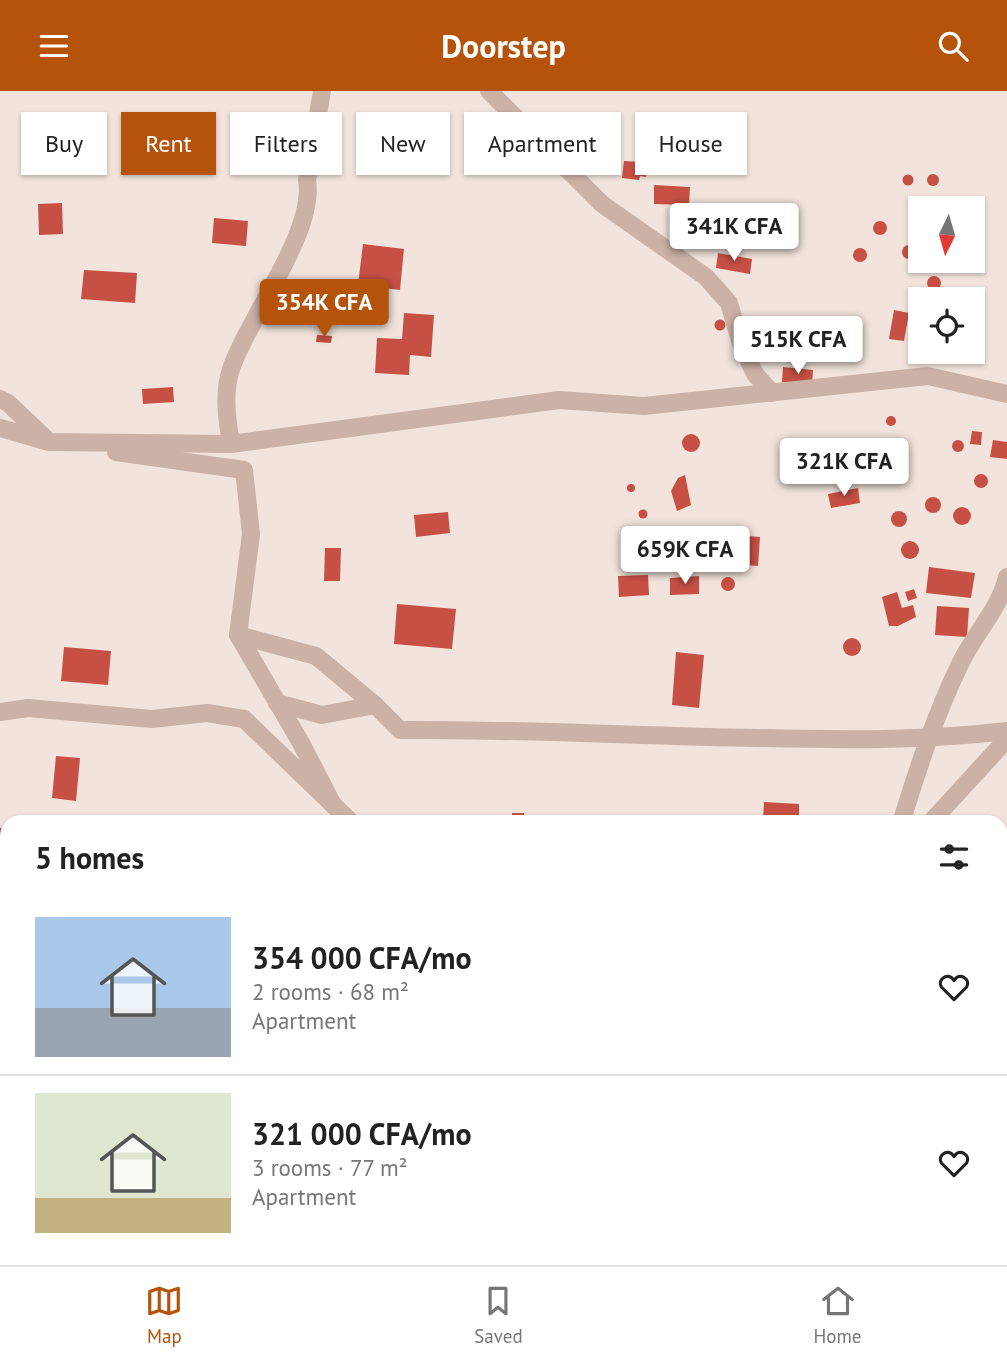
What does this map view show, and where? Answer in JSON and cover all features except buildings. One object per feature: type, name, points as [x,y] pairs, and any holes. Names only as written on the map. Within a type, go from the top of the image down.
[{"type":"street","points":[[231,444],[226,409],[231,369],[295,238],[309,193],[307,180],[322,91]]},
{"type":"street","points":[[489,91],[602,204],[706,277],[729,303],[741,344],[755,375],[772,393]]},
{"type":"street","points":[[0,400],[8,403],[49,442],[231,444],[559,400],[645,406],[928,376],[1007,394]]},
{"type":"street","points":[[0,428],[49,442],[244,470],[251,534],[238,635],[301,743],[333,805]]},
{"type":"street","points":[[904,815],[928,739],[962,660],[991,613],[1007,577]]},
{"type":"street","points":[[238,635],[316,656],[375,705],[400,730],[502,729],[840,740],[928,739],[1007,731]]},
{"type":"street","points":[[276,703],[322,715],[375,705]]},
{"type":"street","points":[[0,712],[28,708],[152,719],[207,713],[244,719],[344,815]]},
{"type":"street","points":[[937,815],[1007,739]]}]
